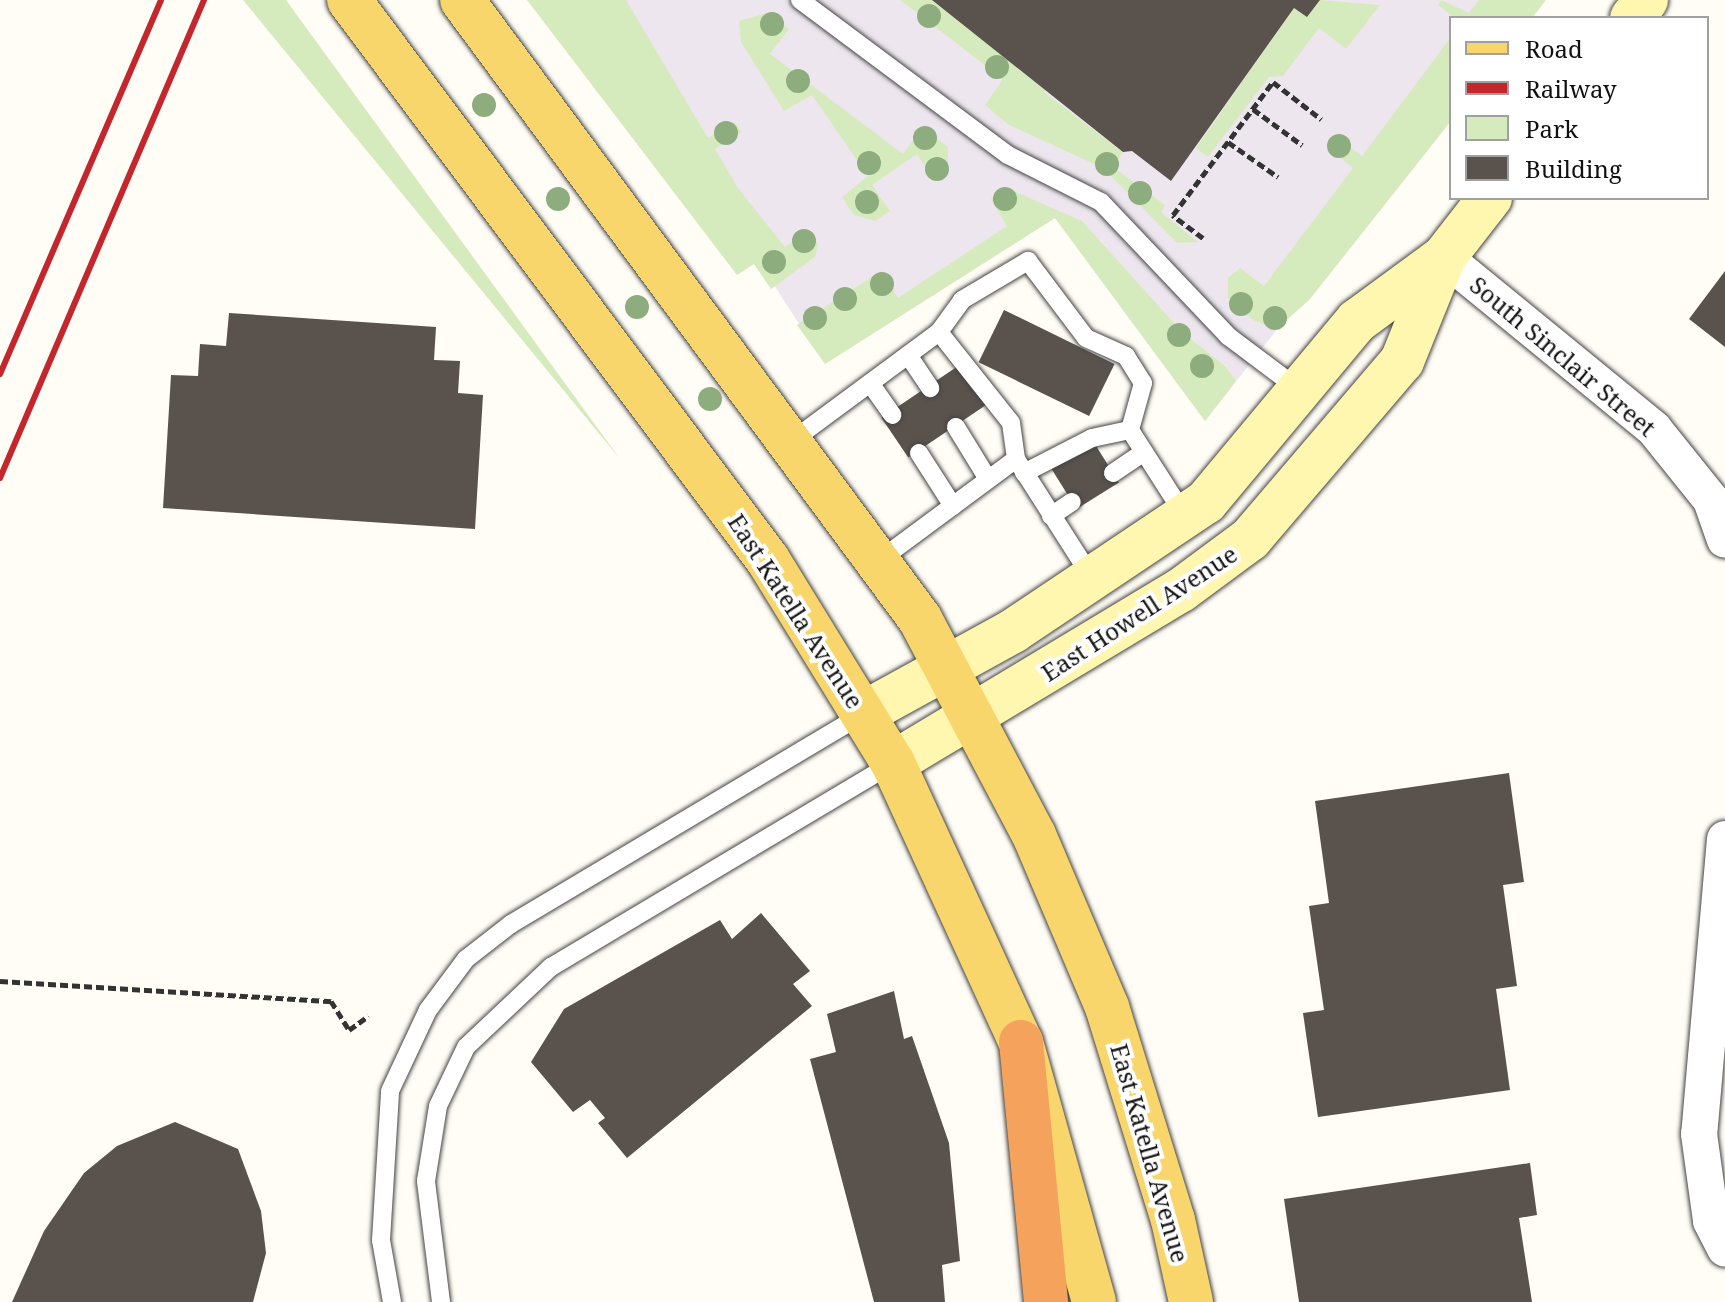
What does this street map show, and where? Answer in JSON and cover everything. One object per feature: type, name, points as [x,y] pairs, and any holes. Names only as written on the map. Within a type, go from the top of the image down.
[{"type":"highway","points":[[1021,1042],[1046,1302]]},
{"type":"main road","name":"East Katella Avenue","points":[[349,0],[768,560],[893,763],[1021,1042],[1094,1302]]},
{"type":"main road","name":"East Katella Avenue","points":[[462,0],[881,559],[974,716],[1107,1007],[1169,1206],[1191,1302]]},
{"type":"street","points":[[1634,16],[1646,0]]},
{"type":"street","name":"East Howell Avenue","points":[[864,713],[1094,581],[1186,518],[1248,460],[1357,321],[1444,257],[1488,200]]},
{"type":"street","name":"East Howell Avenue","points":[[893,763],[1181,590],[1268,522],[1402,361],[1444,257]]},
{"type":"street","name":"South Sinclair Street","points":[[1444,257],[1654,429],[1711,500],[1725,540]]},
{"type":"street","points":[[1725,839],[1700,1167],[1711,1221],[1725,1249]]},
{"type":"lane","points":[[800,0],[1008,155],[1101,202],[1228,336],[1302,391]]},
{"type":"lane","points":[[793,440],[939,332],[962,300],[1028,261],[1086,338],[1126,356],[1143,383],[1130,430],[1186,518]]},
{"type":"lane","points":[[939,332],[1011,423],[1020,466],[1094,581]]},
{"type":"lane","points":[[908,355],[930,388]]},
{"type":"lane","points":[[870,383],[892,415]]},
{"type":"lane","points":[[956,427],[988,479]]},
{"type":"lane","points":[[881,559],[988,479],[1092,438],[1130,430]]},
{"type":"lane","points":[[1113,473],[1144,452]]},
{"type":"lane","points":[[919,453],[953,506]]},
{"type":"lane","points":[[1051,516],[1072,502]]},
{"type":"lane","points":[[392,1302],[381,1225],[390,1091],[428,1010],[466,959],[511,924],[864,713]]},
{"type":"lane","points":[[441,1302],[426,1181],[438,1106],[466,1047],[551,967],[893,763]]},
{"type":"path","points":[[1203,238],[1173,215],[1273,82],[1321,119]]},
{"type":"path","points":[[1253,109],[1302,145]]},
{"type":"path","points":[[1228,142],[1278,177]]},
{"type":"path","points":[[0,981],[331,1001],[349,1030],[368,1016]]},
{"type":"shaded area","points":[[590,0],[1536,0],[1524,16],[1449,16],[1449,111],[1205,421],[1055,218],[825,364]]},
{"type":"green space","points":[[243,0],[286,0],[620,459],[284,50]]},
{"type":"green space","points":[[527,0],[626,0],[708,138],[734,122],[742,132],[715,149],[738,188],[785,247],[809,230],[818,244],[815,257],[771,289],[754,264],[737,275]]},
{"type":"green space","points":[[900,0],[932,0],[1047,87],[1044,92],[1123,152],[1113,167],[1165,205],[1161,212],[1198,242],[1177,243],[1103,168],[1009,125],[985,105],[1003,79]]},
{"type":"green space","points":[[1320,0],[1380,5],[1346,49],[1319,28],[1283,76],[1269,77],[1208,157],[1196,148],[1294,8],[1307,17]]},
{"type":"green space","points":[[1441,0],[1469,13],[1479,0],[1546,0],[1534,16],[1452,16],[1438,5]]},
{"type":"green space","points":[[767,13],[789,29],[770,54],[903,154],[922,128],[948,147],[948,173],[934,181],[917,154],[872,185],[890,211],[875,221],[854,215],[842,197],[868,176],[812,95],[784,111],[741,42],[739,21]]},
{"type":"green space","points":[[1449,40],[1449,124],[1310,299],[1277,329],[1253,320],[1228,298],[1228,278],[1240,268],[1264,286],[1353,168],[1328,148],[1337,137],[1362,156]]},
{"type":"green space","points":[[1007,188],[1082,221],[1183,333],[1225,366],[1236,381],[1205,421],[1055,218],[825,364],[797,325],[881,271],[898,298],[1007,226],[991,199]]},
{"type":"building","points":[[932,0],[1320,0],[1307,17],[1294,8],[1171,181],[1132,151],[1123,152]]},
{"type":"building","points":[[1725,271],[1725,347],[1689,319]]},
{"type":"building","points":[[1004,310],[1115,364],[1089,416],[979,362]]},
{"type":"building","points":[[229,313],[436,327],[434,360],[460,361],[458,393],[483,395],[475,529],[163,508],[171,375],[198,376],[200,344],[226,346]]},
{"type":"building","points":[[961,364],[988,404],[908,457],[881,418]]},
{"type":"building","points":[[1093,441],[1119,483],[1077,509],[1051,467]]},
{"type":"building","points":[[1509,773],[1524,882],[1503,885],[1517,986],[1496,989],[1510,1090],[1318,1117],[1303,1013],[1324,1010],[1309,906],[1329,903],[1315,801]]},
{"type":"building","points":[[761,913],[810,971],[793,984],[812,1006],[627,1158],[598,1123],[605,1118],[590,1100],[573,1112],[531,1062],[564,1009],[720,920],[732,939]]},
{"type":"building","points":[[894,991],[904,1039],[912,1036],[949,1143],[960,1261],[942,1265],[945,1302],[874,1302],[810,1059],[836,1052],[827,1014]]},
{"type":"building","points":[[175,1122],[238,1149],[261,1211],[266,1253],[253,1302],[12,1302],[44,1231],[84,1173],[117,1146]]},
{"type":"building","points":[[1530,1163],[1537,1215],[1519,1218],[1532,1302],[1299,1302],[1284,1199]]},
{"type":"railway","points":[[0,374],[161,0]]},
{"type":"railway","points":[[0,478],[204,0]]}]
